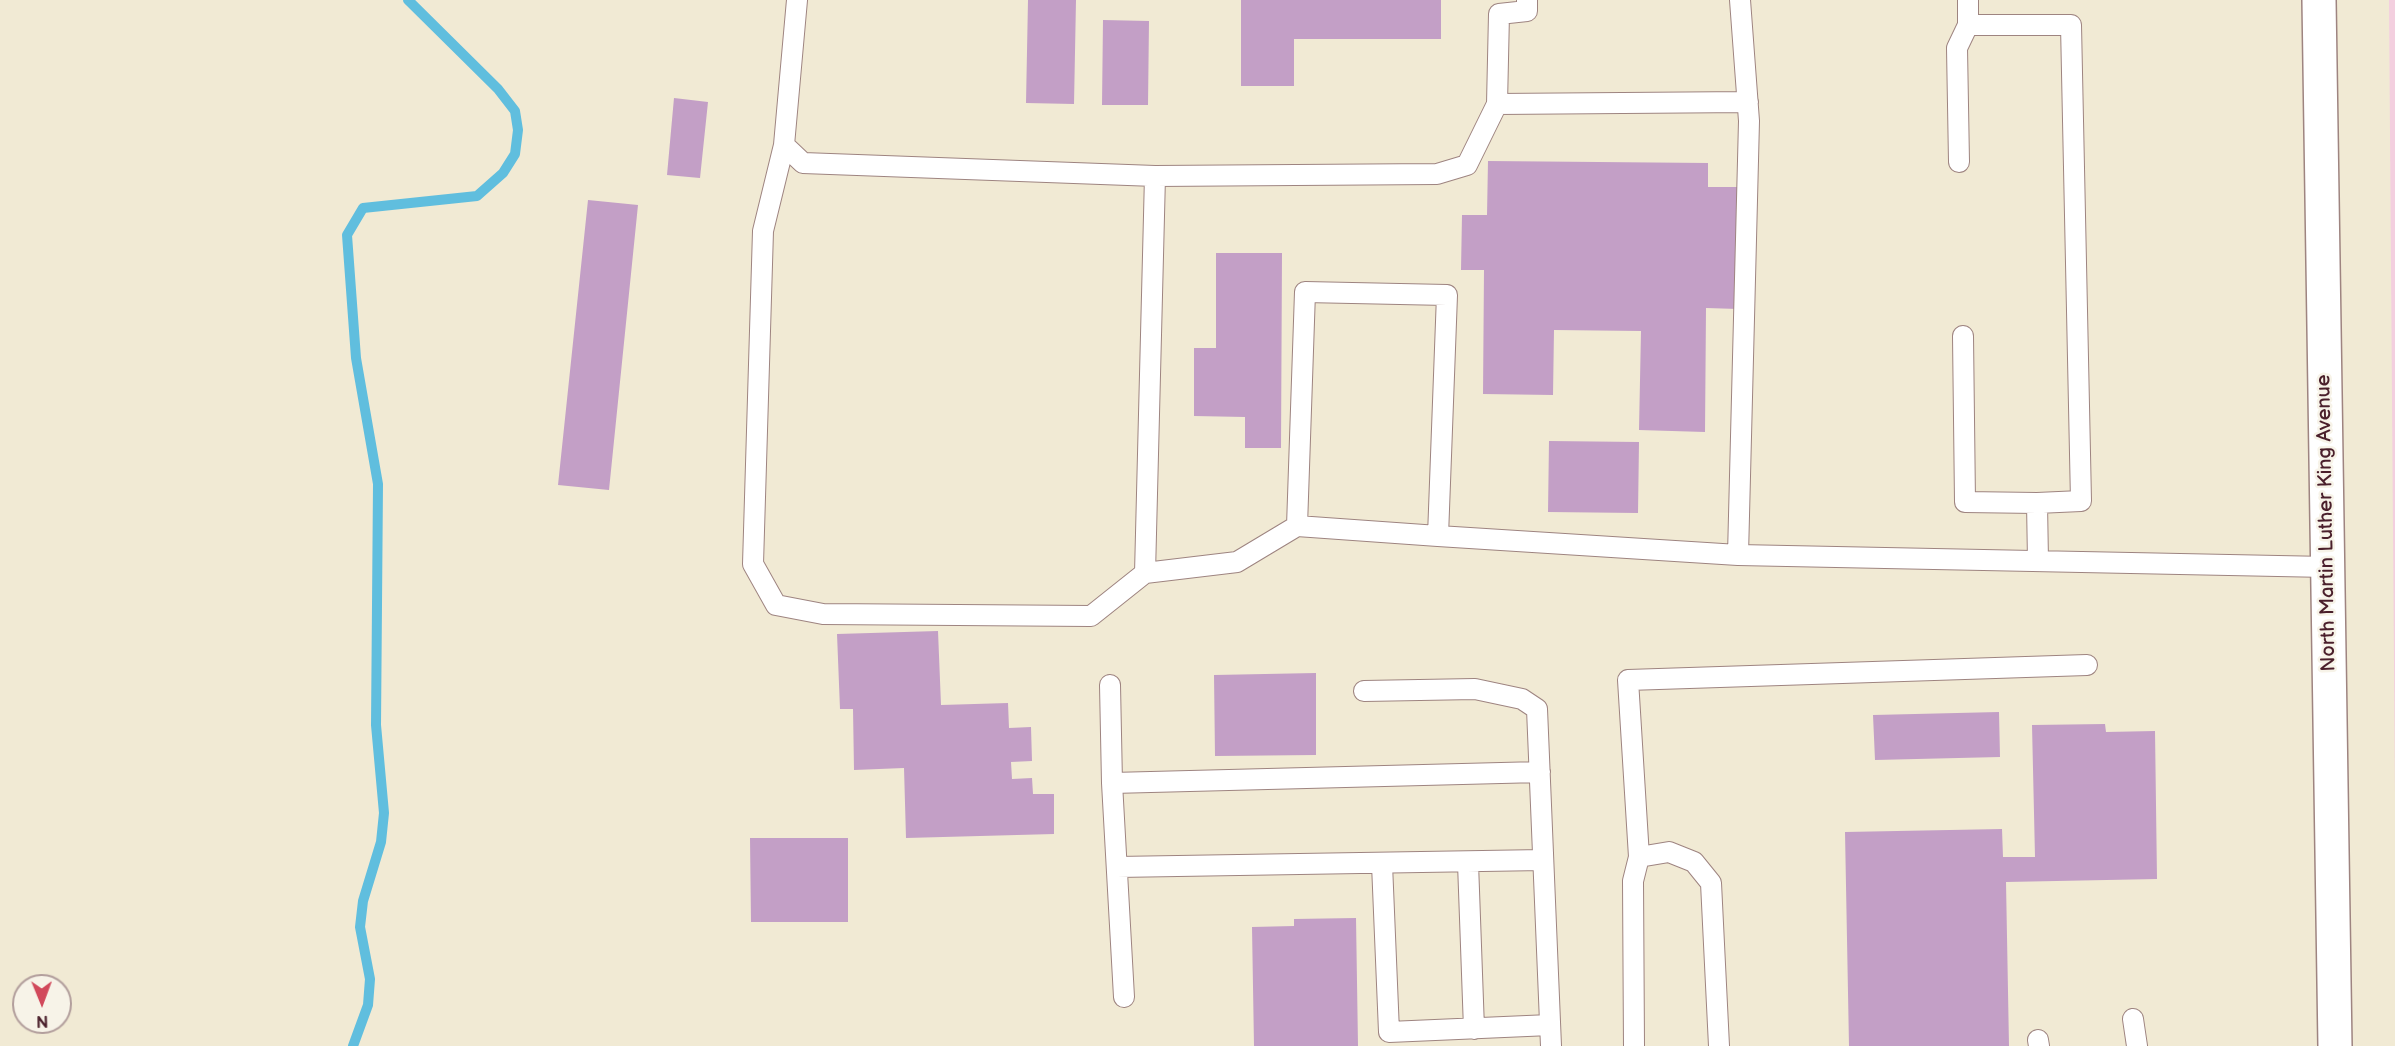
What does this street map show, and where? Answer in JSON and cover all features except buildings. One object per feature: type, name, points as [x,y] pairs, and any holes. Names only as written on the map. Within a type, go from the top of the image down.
[{"type":"main road","name":"North Martin Luther King Avenue","points":[[2319,0],[2335,1046]]},
{"type":"lane","points":[[797,0],[784,145],[762,231],[753,564],[776,605],[823,614],[1091,616],[1144,573],[1237,562],[1297,526],[1738,555],[2327,567]]},
{"type":"lane","points":[[784,145],[803,163],[1155,176],[1437,174],[1467,165],[1497,104],[1499,14],[1527,11],[1527,0]]},
{"type":"lane","points":[[1738,555],[1748,102],[1740,0]]},
{"type":"lane","points":[[1959,162],[1957,48],[1968,25],[1968,0]]},
{"type":"lane","points":[[1963,336],[1965,502],[2081,501],[2071,25],[1968,25]]},
{"type":"lane","points":[[1497,104],[1748,102]]},
{"type":"lane","points":[[1144,573],[1155,176]]},
{"type":"lane","points":[[1297,526],[1305,292],[1446,295],[1438,536]]},
{"type":"lane","points":[[2037,503],[2038,561]]},
{"type":"lane","points":[[1634,1046],[1633,881],[1639,856],[1628,680],[2087,665]]},
{"type":"lane","points":[[1110,685],[1112,783],[1124,997]]},
{"type":"lane","points":[[1364,692],[1475,689],[1522,699],[1537,709],[1551,1046]]},
{"type":"lane","points":[[1112,783],[1540,772]]},
{"type":"lane","points":[[1639,856],[1669,852],[1694,862],[1711,883],[1719,1046]]},
{"type":"lane","points":[[1117,867],[1543,860]]},
{"type":"lane","points":[[1468,863],[1474,1029]]},
{"type":"lane","points":[[1382,864],[1389,1032],[1550,1025]]},
{"type":"lane","points":[[2133,1019],[2137,1046]]},
{"type":"shaded area","points":[[2389,0],[2395,0],[2395,795]]},
{"type":"waterway","points":[[353,1046],[368,1005],[370,979],[360,927],[363,901],[381,842],[384,813],[376,725],[378,484],[356,358],[347,235],[363,208],[477,196],[503,173],[515,154],[518,130],[515,111],[498,89],[408,0]]}]
